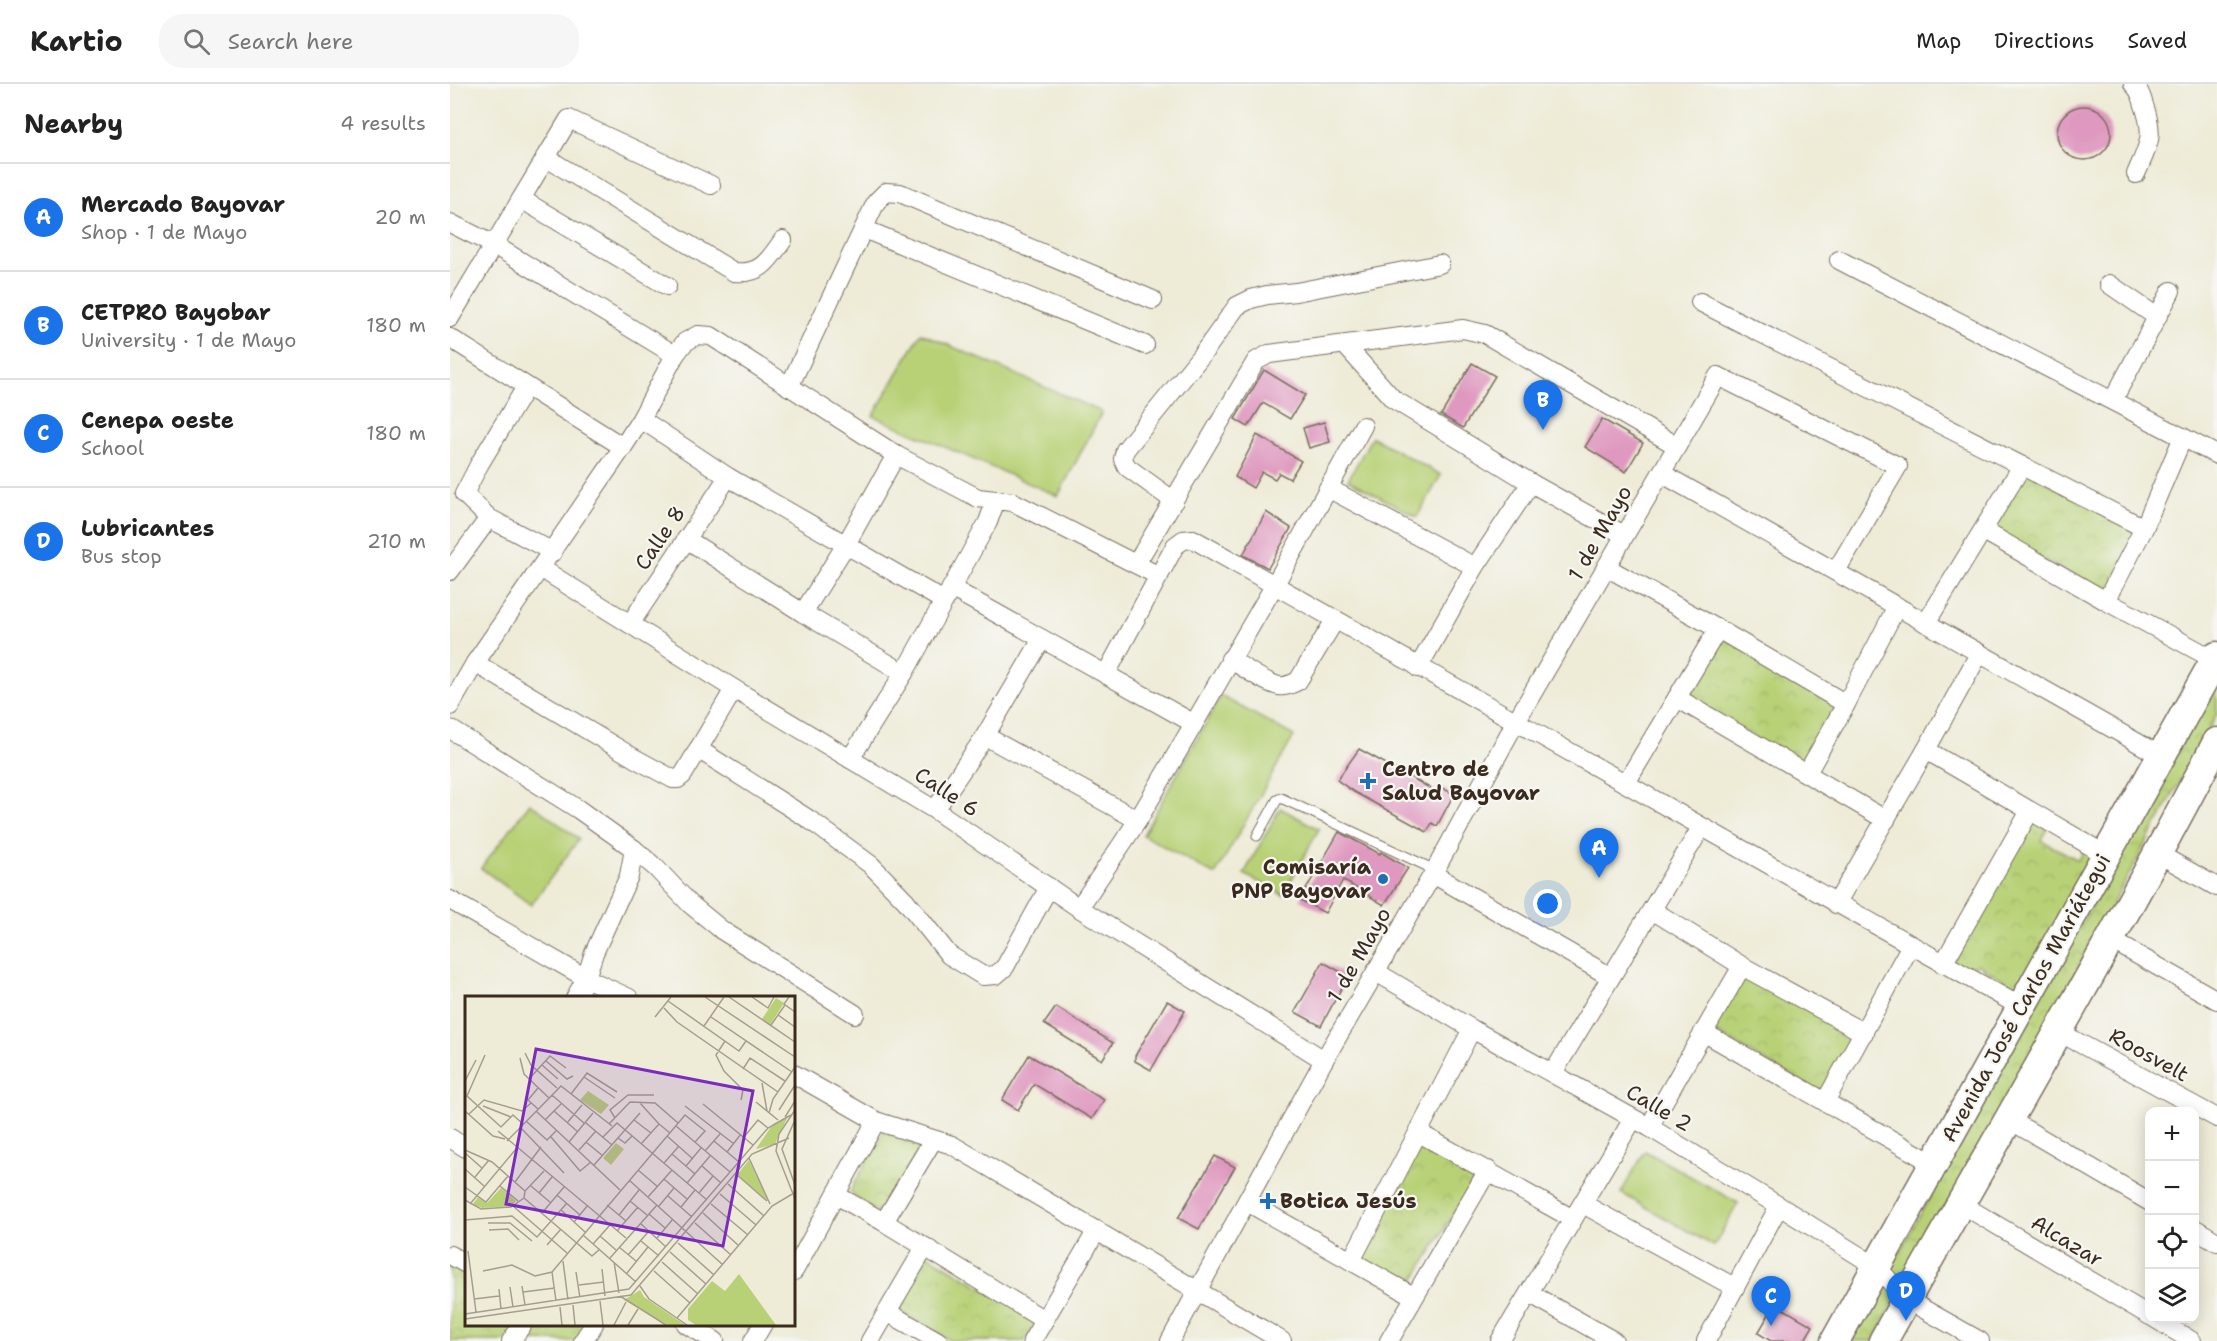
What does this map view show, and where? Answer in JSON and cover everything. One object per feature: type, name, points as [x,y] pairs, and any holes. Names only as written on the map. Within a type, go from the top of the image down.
[{"type":"main road","name":"Avenida José Carlos Mariátegui","points":[[1835,1341],[2216,658]]},
{"type":"main road","name":"Avenida José Carlos Mariátegui","points":[[1884,1341],[2059,1032],[2157,853],[2213,758]]},
{"type":"street","points":[[2133,84],[2142,98],[2151,130],[2150,140],[2136,174]]},
{"type":"street","points":[[450,318],[569,119],[711,185]]},
{"type":"street","points":[[546,157],[734,272],[746,273],[757,270],[770,259],[783,240]]},
{"type":"street","points":[[789,387],[876,202],[886,192],[900,193],[1153,300]]},
{"type":"street","points":[[521,199],[667,286]]},
{"type":"street","points":[[450,223],[494,245],[675,355]]},
{"type":"street","points":[[864,229],[1145,345]]},
{"type":"street","points":[[1839,260],[2217,455]]},
{"type":"street","points":[[1174,501],[1127,467],[1123,459],[1125,450],[1204,352],[1237,306],[1267,295],[1329,286],[1440,264]]},
{"type":"street","points":[[2109,284],[2157,317]]},
{"type":"street","points":[[2113,400],[2171,291]]},
{"type":"street","points":[[1700,302],[2144,528]]},
{"type":"street","points":[[1136,564],[1257,361],[1269,354],[1346,346],[1463,329],[1485,334],[1677,446]]},
{"type":"street","points":[[453,693],[624,447],[675,355],[685,342],[698,334],[711,336],[754,362],[896,455],[978,498],[1013,502],[1159,576]]},
{"type":"street","points":[[450,338],[624,447]]},
{"type":"street","points":[[1346,346],[1393,399],[1531,483],[1624,535]]},
{"type":"street","name":"1 de Mayo","points":[[1170,1341],[1324,1060],[1434,872],[1515,723],[1718,376],[1898,466],[1836,571]]},
{"type":"street","points":[[526,387],[464,494],[489,518],[553,552]]},
{"type":"street","points":[[641,419],[728,477],[845,546],[1042,639],[1193,723]]},
{"type":"street","points":[[1079,908],[1138,820],[1364,426]]},
{"type":"street","points":[[2106,601],[2144,528],[2183,437]]},
{"type":"street","points":[[803,613],[845,546],[896,455]]},
{"type":"street","points":[[1926,623],[2022,466]]},
{"type":"street","points":[[1661,473],[2161,756]]},
{"type":"street","name":"Calle 8","points":[[630,624],[728,477]]},
{"type":"street","points":[[1418,668],[1474,567],[1531,483]]},
{"type":"street","points":[[1328,488],[1474,567]]},
{"type":"street","points":[[850,759],[904,673],[988,522],[996,500]]},
{"type":"street","points":[[450,571],[489,518]]},
{"type":"street","points":[[1983,531],[2106,601],[2216,658]]},
{"type":"street","points":[[686,539],[904,673]]},
{"type":"street","points":[[1106,674],[1175,546],[1183,540],[1193,539],[2020,1007]]},
{"type":"street","points":[[1606,567],[1846,704]]},
{"type":"street","name":"Calle 6","points":[[542,568],[734,689],[935,810],[1079,908],[1324,1060]]},
{"type":"street","points":[[1807,774],[1897,606]]},
{"type":"street","points":[[1230,659],[1280,686],[1290,685],[1298,681],[1335,620]]},
{"type":"street","points":[[1626,783],[1718,629]]},
{"type":"street","points":[[935,810],[985,736],[1042,639]]},
{"type":"street","points":[[1836,904],[1979,654]]},
{"type":"street","points":[[476,663],[636,759],[678,779],[734,689]]},
{"type":"street","points":[[1677,698],[1886,820]]},
{"type":"street","points":[[450,729],[578,809],[634,849],[656,868],[690,904],[723,931],[855,1014]]},
{"type":"street","points":[[985,736],[1138,820]]},
{"type":"street","points":[[698,749],[810,820],[871,865],[906,901],[949,955],[983,976],[996,975],[1005,968],[1049,887]]},
{"type":"street","points":[[1926,750],[2106,855]]},
{"type":"street","points":[[1943,964],[2030,811]]},
{"type":"street","points":[[1553,1073],[1701,828]]},
{"type":"street","points":[[576,996],[629,876],[634,849]]},
{"type":"street","points":[[2157,853],[2217,887]]},
{"type":"street","points":[[1434,872],[1611,977]]},
{"type":"street","points":[[450,900],[586,978],[625,996]]},
{"type":"street","points":[[1652,910],[1742,966],[1864,1033]]},
{"type":"street","points":[[2111,939],[2217,1000]]},
{"type":"street","points":[[1825,1102],[1911,945]]},
{"type":"street","points":[[1500,1341],[1578,1211],[1703,1032],[1742,966]]},
{"type":"street","name":"Calle 2","points":[[1376,972],[1472,1029],[1641,1123],[1779,1206],[1877,1267],[1906,1299],[1980,1341]]},
{"type":"street","points":[[1351,1261],[1472,1029]]},
{"type":"street","points":[[1703,1032],[1934,1164]]},
{"type":"street","name":"Roosvelt","points":[[2059,1032],[2217,1118]]},
{"type":"street","points":[[795,1075],[876,1121],[951,1145],[1282,1341]]},
{"type":"street","points":[[2008,1119],[2145,1199]]},
{"type":"street","points":[[795,1265],[876,1121]]},
{"type":"street","points":[[1419,1133],[1488,1170],[1734,1287]]},
{"type":"street","points":[[450,1138],[465,1147]]},
{"type":"street","points":[[884,1222],[933,1140]]},
{"type":"street","points":[[1389,1341],[1488,1170]]},
{"type":"street","points":[[836,1195],[1044,1320]]},
{"type":"street","points":[[1246,1202],[1413,1296]]},
{"type":"street","name":"Alcazar","points":[[1961,1204],[2145,1313]]},
{"type":"street","points":[[1706,1341],[1779,1206]]},
{"type":"street","points":[[1032,1341],[1096,1230]]},
{"type":"street","points":[[2199,1231],[2217,1242]]},
{"type":"street","points":[[870,1341],[925,1247]]},
{"type":"street","points":[[450,1255],[465,1263]]},
{"type":"street","points":[[1529,1293],[1613,1341]]},
{"type":"street","points":[[887,1312],[938,1341]]},
{"type":"street","points":[[2162,1323],[2192,1341]]},
{"type":"street","points":[[511,1341],[522,1326]]},
{"type":"street","points":[[583,1341],[593,1326]]},
{"type":"street","points":[[689,1326],[715,1341]]},
{"type":"street","points":[[753,1341],[762,1326]]},
{"type":"lane","points":[[1257,836],[1277,800],[1281,798],[1434,872]]},
{"type":"green space","points":[[921,333],[1102,412],[1058,496],[873,416]]},
{"type":"green space","points":[[1372,437],[1441,475],[1417,517],[1348,480]]},
{"type":"green space","points":[[2025,471],[2139,531],[2107,595],[1992,531]]},
{"type":"green space","points":[[1722,636],[1838,703],[1803,765],[1687,699]]},
{"type":"green space","points":[[2217,679],[2217,714],[1873,1341],[1850,1341]]},
{"type":"green space","points":[[1221,696],[1294,736],[1215,875],[1143,835]]},
{"type":"green space","points":[[530,803],[579,839],[531,905],[481,868]]},
{"type":"green space","points":[[1280,808],[1319,829],[1283,895],[1244,874]]},
{"type":"green space","points":[[2035,821],[2047,827],[2042,841],[2078,860],[2085,849],[2094,856],[2019,993],[2007,988],[2009,983],[1977,964],[1970,971],[1952,964],[2030,823]]},
{"type":"green space","points":[[1744,974],[1860,1036],[1827,1098],[1712,1030]]},
{"type":"green space","points":[[884,1130],[922,1146],[882,1217],[850,1192]]},
{"type":"green space","points":[[1422,1143],[1478,1173],[1410,1287],[1359,1259]]},
{"type":"green space","points":[[1645,1151],[1738,1203],[1714,1246],[1621,1193]]},
{"type":"green space","points":[[926,1254],[1037,1320],[1025,1341],[951,1341],[895,1308]]},
{"type":"green space","points":[[450,1264],[465,1272],[465,1326],[518,1326],[506,1341],[450,1341]]},
{"type":"green space","points":[[540,1326],[589,1326],[579,1341],[530,1341]]},
{"type":"building","points":[[2084,106],[2094,108],[2103,114],[2109,123],[2111,133],[2109,143],[2103,152],[2094,158],[2084,160],[2074,158],[2065,152],[2059,143],[2057,133],[2059,123],[2065,114],[2074,108]]},
{"type":"building","points":[[1472,363],[1495,376],[1463,428],[1441,415]]},
{"type":"building","points":[[1264,370],[1305,395],[1290,419],[1263,403],[1248,427],[1235,419]]},
{"type":"building","points":[[1602,419],[1643,443],[1626,472],[1585,447]]},
{"type":"building","points":[[1324,422],[1330,442],[1309,448],[1303,428]]},
{"type":"building","points":[[1257,435],[1301,461],[1290,479],[1279,473],[1275,479],[1262,472],[1253,488],[1235,477]]},
{"type":"building","points":[[1266,512],[1291,528],[1268,568],[1243,555]]},
{"type":"building","points":[[1359,749],[1435,791],[1438,786],[1454,794],[1437,826],[1432,823],[1427,832],[1354,792],[1337,780]]},
{"type":"building","points":[[1339,832],[1408,868],[1384,905],[1343,880],[1325,913],[1300,900]]},
{"type":"building","points":[[1323,962],[1348,976],[1321,1026],[1295,1012]]},
{"type":"building","points":[[1167,1001],[1185,1011],[1151,1070],[1135,1061],[1135,1056]]},
{"type":"building","points":[[1056,1007],[1113,1043],[1102,1060],[1044,1024]]},
{"type":"building","points":[[1029,1055],[1104,1100],[1092,1119],[1034,1084],[1018,1110],[1002,1100]]},
{"type":"building","points":[[1215,1156],[1235,1167],[1199,1229],[1178,1218]]},
{"type":"building","points":[[1775,1304],[1813,1326],[1804,1341],[1771,1341],[1758,1333]]},
{"type":"place","name":"CETPRO Bayobar","points":[[1543,430]]},
{"type":"place","name":"Centro de Salud Bayovar","points":[[1368,781]]},
{"type":"place","name":"Mercado Bayovar","points":[[1599,878]]},
{"type":"place","name":"Comisaría PNP Bayovar","points":[[1383,879]]},
{"type":"place","name":"Botica Jesús","points":[[1268,1201]]},
{"type":"place","name":"Lubricantes","points":[[1906,1321]]},
{"type":"place","name":"Cenepa oeste","points":[[1771,1326]]}]
